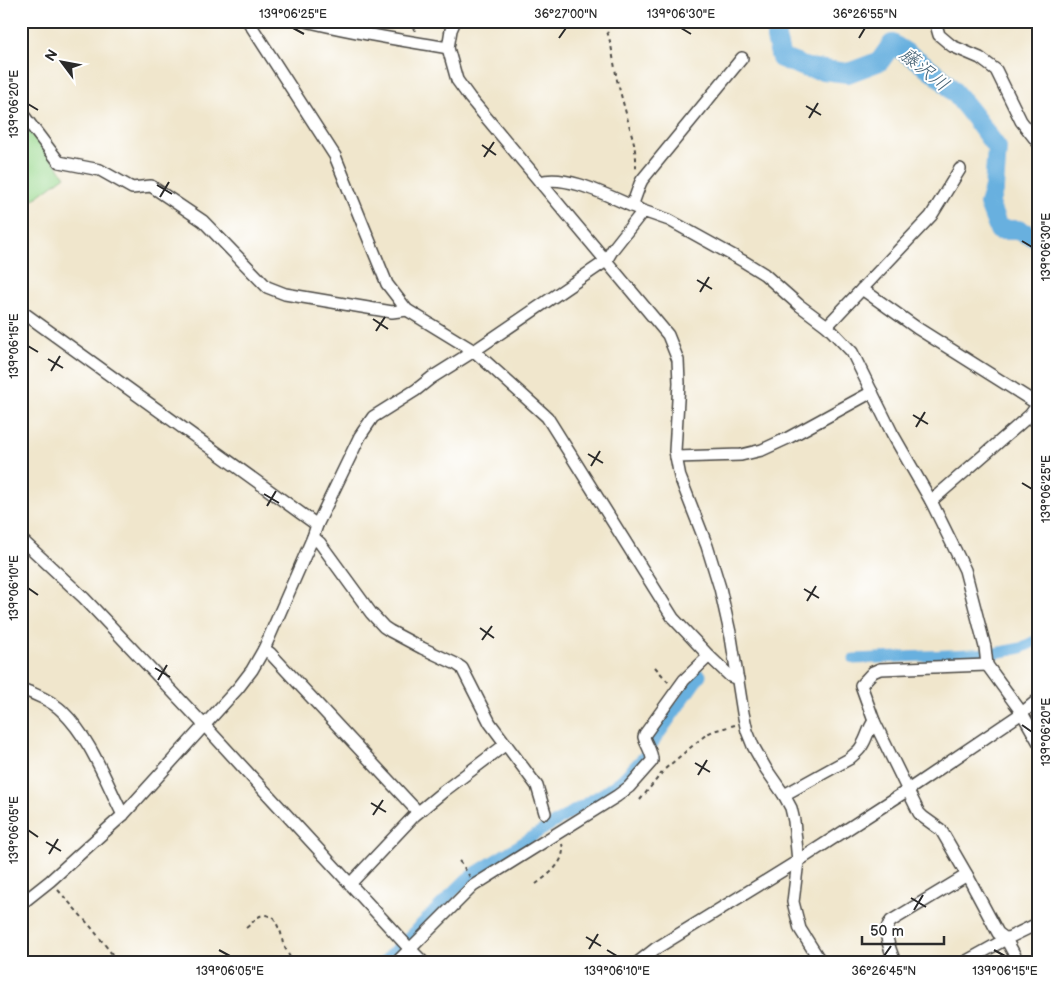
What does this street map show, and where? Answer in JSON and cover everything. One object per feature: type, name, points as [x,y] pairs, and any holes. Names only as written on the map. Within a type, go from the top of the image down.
[{"type":"street","points":[[248,21],[335,156],[387,284],[407,310],[474,351],[547,417],[674,618],[709,656],[730,676],[738,679]]},
{"type":"street","points":[[306,21],[342,30],[448,48]]},
{"type":"street","points":[[455,21],[451,30],[448,48],[457,80],[668,335],[678,360],[679,383],[675,451],[680,477],[707,546],[720,588],[731,637],[747,731],[766,769],[784,794],[794,821],[798,862],[793,902],[800,929],[823,963]]},
{"type":"street","points":[[935,21],[939,35],[952,46],[980,58],[996,70],[1021,121],[1039,144]]},
{"type":"street","points":[[632,206],[642,180],[742,58]]},
{"type":"street","points":[[21,112],[60,162],[100,170],[132,188],[151,186],[203,221],[267,287],[285,294],[392,312],[407,310]]},
{"type":"street","points":[[827,326],[931,216],[960,168]]},
{"type":"street","points":[[540,182],[556,180],[579,184],[669,220],[743,260],[764,274],[827,326],[852,352],[892,433],[931,501],[966,570],[985,647],[986,663],[1022,713],[1039,743]]},
{"type":"street","points":[[21,904],[50,881],[123,815],[240,688],[264,649],[317,525],[360,436],[373,417],[606,261],[613,249],[643,211]]},
{"type":"street","points":[[862,289],[917,328],[1038,405],[1030,415],[931,501]]},
{"type":"street","points":[[21,311],[317,525]]},
{"type":"street","points":[[676,457],[741,455],[762,450],[788,438],[872,392]]},
{"type":"street","points":[[313,537],[320,543],[371,613],[384,627],[462,668],[490,723],[538,786],[546,813]]},
{"type":"street","points":[[21,539],[84,598],[424,963]]},
{"type":"street","points":[[264,649],[270,653],[418,812]]},
{"type":"street","points":[[396,963],[473,886],[629,787],[653,760],[644,737],[645,734],[684,680],[709,656]]},
{"type":"street","points":[[986,663],[880,669],[873,672],[861,685],[874,721],[919,813],[940,830],[998,933],[1006,939],[1019,963]]},
{"type":"street","points":[[21,688],[57,707],[83,736],[123,815]]},
{"type":"street","points":[[637,963],[655,949],[798,862],[908,790],[1022,713],[1039,699]]},
{"type":"street","points":[[784,794],[849,759],[861,748],[874,721]]},
{"type":"street","points":[[350,884],[418,812],[506,744]]},
{"type":"street","points":[[895,963],[888,944],[886,931],[891,921],[967,876]]},
{"type":"street","points":[[963,963],[1039,923]]},
{"type":"path","points":[[605,24],[617,80],[634,143],[636,172]]},
{"type":"path","points":[[655,667],[676,690]]},
{"type":"path","points":[[640,800],[665,769],[707,734],[745,723]]},
{"type":"path","points":[[536,884],[552,872],[562,856],[563,847],[553,836]]},
{"type":"path","points":[[459,861],[465,871]]},
{"type":"path","points":[[50,881],[91,927],[119,963]]},
{"type":"path","points":[[246,928],[260,915],[264,914],[274,918],[293,963]]},
{"type":"green space","points":[[21,119],[65,176],[21,209]]},
{"type":"waterway","name":"藤沢川","points":[[776,21],[776,38],[781,58],[807,68],[848,73],[880,61],[892,44],[937,75],[965,105],[997,148],[994,188],[989,204],[999,230],[1018,230],[1039,239]]},
{"type":"waterway","points":[[854,659],[995,653],[1021,648],[1039,639]]},
{"type":"waterway","points":[[382,963],[466,879],[621,780],[645,755],[701,675]]}]
